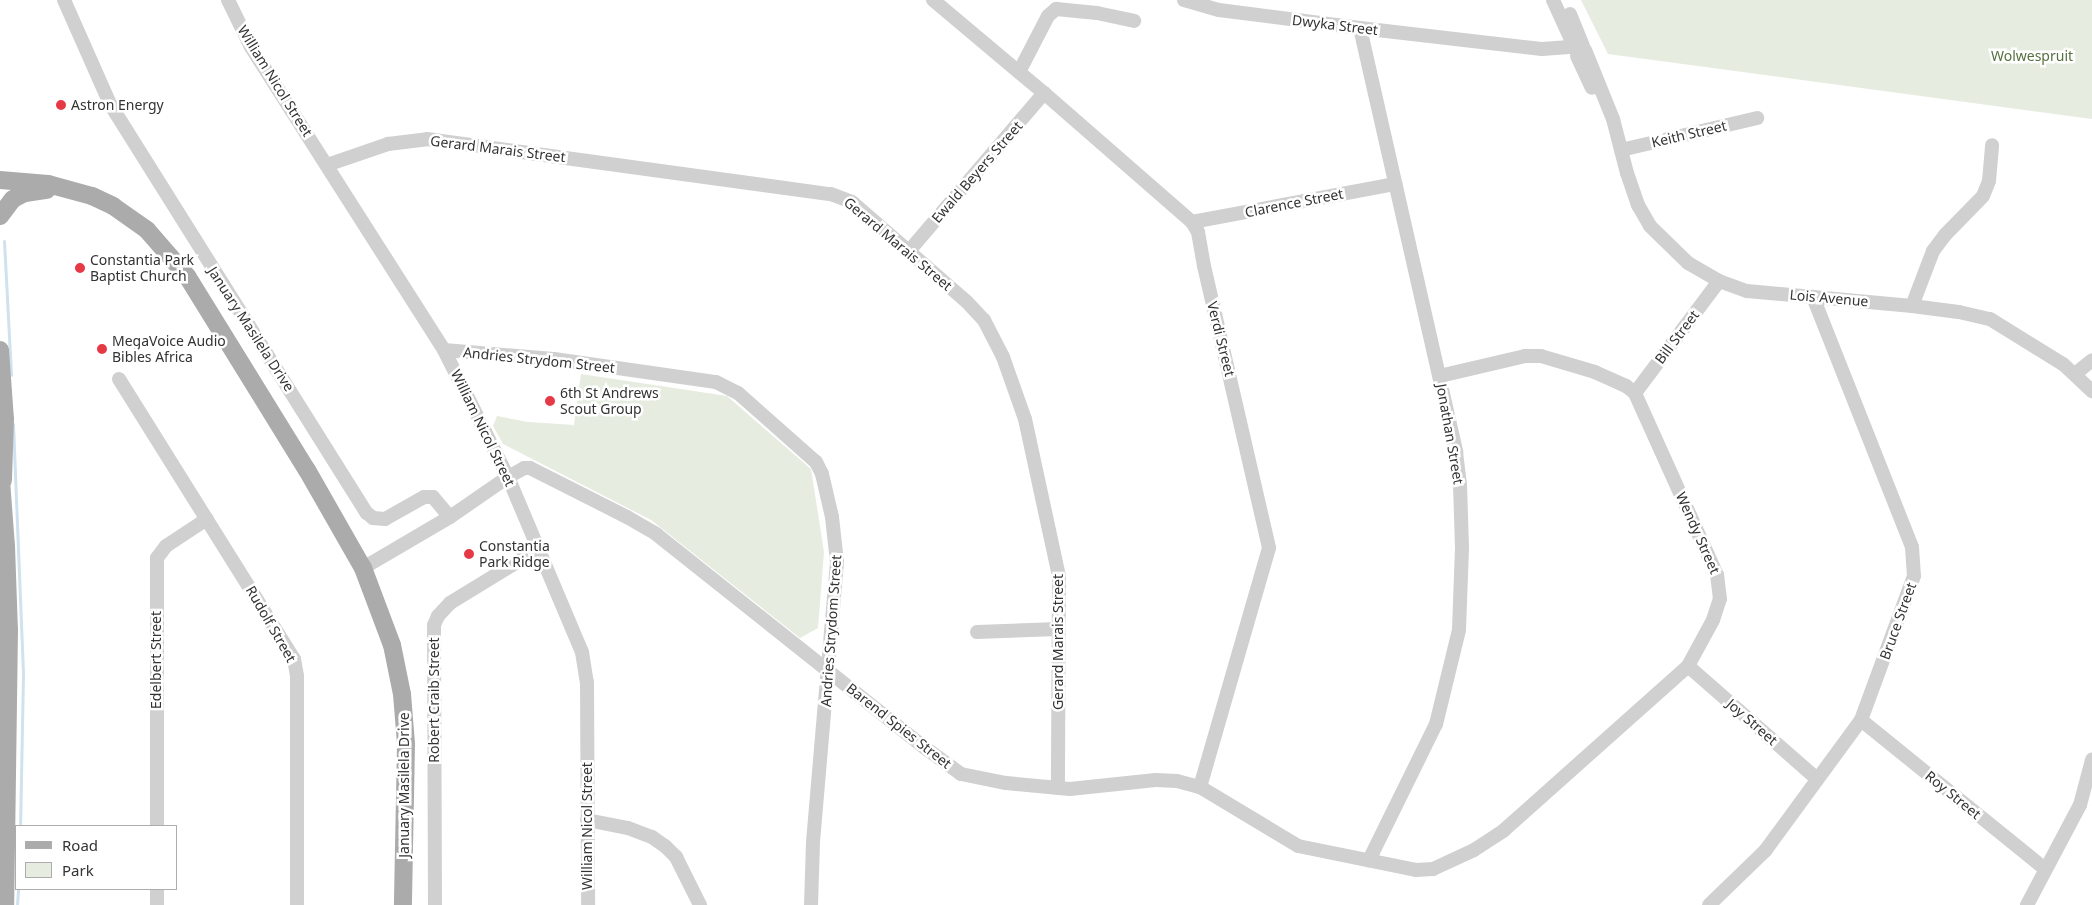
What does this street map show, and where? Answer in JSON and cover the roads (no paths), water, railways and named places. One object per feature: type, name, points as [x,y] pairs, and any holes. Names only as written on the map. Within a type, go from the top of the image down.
[{"type":"main road","name":"January Masilela Drive","points":[[0,169],[68,179],[120,200],[152,226],[168,243],[183,271],[307,470],[363,568],[392,645],[402,694],[406,744],[402,905]]},
{"type":"main road","name":"January Masilela Drive","points":[[0,180],[48,184],[75,190],[113,206],[130,216],[147,230],[183,271]]},
{"type":"main road","points":[[0,216],[13,199],[25,193],[75,190]]},
{"type":"main road","points":[[0,350],[5,419],[1,475],[6,546],[9,686],[4,905]]},
{"type":"street","name":"January Masilela Drive","points":[[64,0],[110,104],[367,513],[373,518],[385,519],[424,497],[433,497],[450,517]]},
{"type":"street","name":"William Nicol Street","points":[[228,0],[251,47],[444,350],[508,477],[582,652],[586,666],[588,905]]},
{"type":"street","name":"Verdi Street","points":[[932,0],[1044,93],[1192,222],[1198,232],[1268,548],[1266,564],[1200,787]]},
{"type":"street","name":"Dwyka Street","points":[[1184,0],[1219,10],[1360,28],[1488,43],[1578,50]]},
{"type":"street","name":"Lois Avenue","points":[[1553,0],[1578,50],[1605,122],[1620,148],[1638,205],[1650,226],[1682,259],[1719,281],[1747,291],[1912,306],[1959,312],[1990,319],[2022,337],[2075,374],[2092,391]]},
{"type":"street","name":"Lois Avenue","points":[[1562,0],[1580,34],[1578,50]]},
{"type":"street","points":[[1019,72],[1048,16],[1056,9],[1097,12],[1134,22]]},
{"type":"street","name":"Jonathan Street","points":[[1360,28],[1456,452],[1460,484],[1462,548],[1459,630],[1436,724],[1369,860]]},
{"type":"street","name":"Ewald Beyers Street","points":[[909,251],[1044,93]]},
{"type":"street","name":"Keith Street","points":[[1620,148],[1757,118]]},
{"type":"street","name":"Gerard Marais Street","points":[[327,165],[388,144],[427,139],[831,194],[852,202],[976,310],[990,330],[1003,357],[1025,419],[1055,548],[1059,576],[1058,788]]},
{"type":"street","points":[[1912,306],[1933,251],[1945,235],[1983,196],[1989,181],[1992,145]]},
{"type":"street","name":"Clarence Street","points":[[1192,222],[1395,184]]},
{"type":"street","name":"Bill Street","points":[[1635,393],[1719,281]]},
{"type":"street","name":"Bruce Street","points":[[1709,905],[1765,851],[1861,720],[1911,590],[1915,568],[1912,547],[1813,297]]},
{"type":"street","name":"Andries Strydom Street","points":[[444,350],[554,359],[716,382],[738,393],[816,462],[822,474],[837,552],[829,671],[813,842],[811,905]]},
{"type":"street","points":[[1440,376],[1525,356],[1541,356],[1595,372],[1626,386],[1635,393]]},
{"type":"street","points":[[2075,374],[2092,360]]},
{"type":"street","name":"Rudolf Street","points":[[119,379],[289,649],[296,668],[297,905]]},
{"type":"street","name":"Wendy Street","points":[[1369,860],[1425,871],[1447,863],[1492,839],[1688,666],[1719,608],[1720,585],[1635,393]]},
{"type":"street","name":"Barend Spies Street","points":[[363,568],[450,517],[524,468],[538,470],[639,524],[962,774],[991,780],[1058,788],[1080,789],[1166,780],[1200,787],[1292,843],[1369,860]]},
{"type":"street","name":"Edelbert Street","points":[[157,825],[157,558],[166,546],[207,519]]},
{"type":"street","name":"Robert Craib Street","points":[[435,905],[434,625],[438,616],[450,603],[538,550]]},
{"type":"street","points":[[977,632],[1058,629]]},
{"type":"street","name":"Joy Street","points":[[1688,666],[1817,779]]},
{"type":"street","name":"Roy Street","points":[[1861,720],[2046,870]]},
{"type":"street","points":[[2027,905],[2080,805],[2092,760]]},
{"type":"street","points":[[587,820],[628,828],[652,837],[666,846],[676,857],[700,905]]},
{"type":"street","points":[[157,890],[158,905]]},
{"type":"waterway","points":[[4,241],[11,375]]},
{"type":"waterway","points":[[13,424],[23,674],[20,825]]},
{"type":"waterway","points":[[17,905],[18,890]]},
{"type":"place","name":"Astron Energy","points":[[61,105]]},
{"type":"place","name":"Constantia Park Baptist Church","points":[[80,268]]},
{"type":"place","name":"MegaVoice Audio Bibles Africa","points":[[102,349]]},
{"type":"place","name":"6th St Andrews Scout Group","points":[[550,401]]},
{"type":"place","name":"Constantia Park Ridge","points":[[469,554]]},
{"type":"park label","name":"Wolwespruit","points":[[2032,56]]}]
